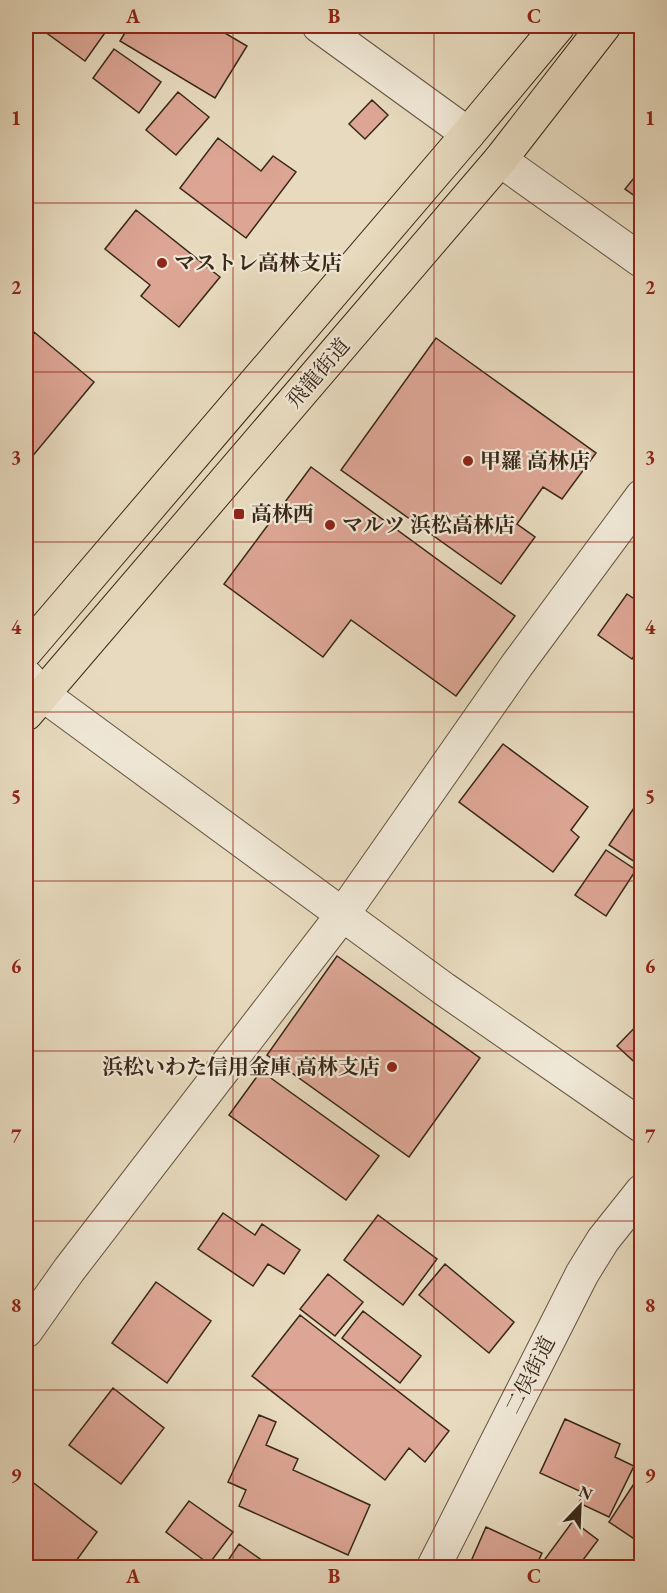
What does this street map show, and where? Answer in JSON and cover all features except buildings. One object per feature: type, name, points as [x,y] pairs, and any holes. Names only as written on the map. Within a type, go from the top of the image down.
[{"type":"highway","name":"飛龍街道","points":[[26,651],[558,26]]},
{"type":"highway","name":"飛龍街道","points":[[31,694],[500,160],[603,26]]},
{"type":"street","points":[[319,26],[468,134]]},
{"type":"street","points":[[500,160],[642,261]]},
{"type":"street","points":[[26,1331],[76,1260],[343,914],[510,675],[642,496]]},
{"type":"street","points":[[31,694],[343,914],[444,989],[642,1126]]},
{"type":"street","name":"二俣街道","points":[[433,1568],[582,1274],[603,1240],[642,1191]]},
{"type":"place","name":"マストレ高林支店","points":[[162,263]]},
{"type":"place","name":"甲羅 高林店","points":[[468,461]]},
{"type":"place","name":"高林西","points":[[239,514]]},
{"type":"place","name":"マルツ 浜松高林店","points":[[330,525]]},
{"type":"place","name":"浜松いわた信用金庫 高林支店","points":[[392,1067]]}]
